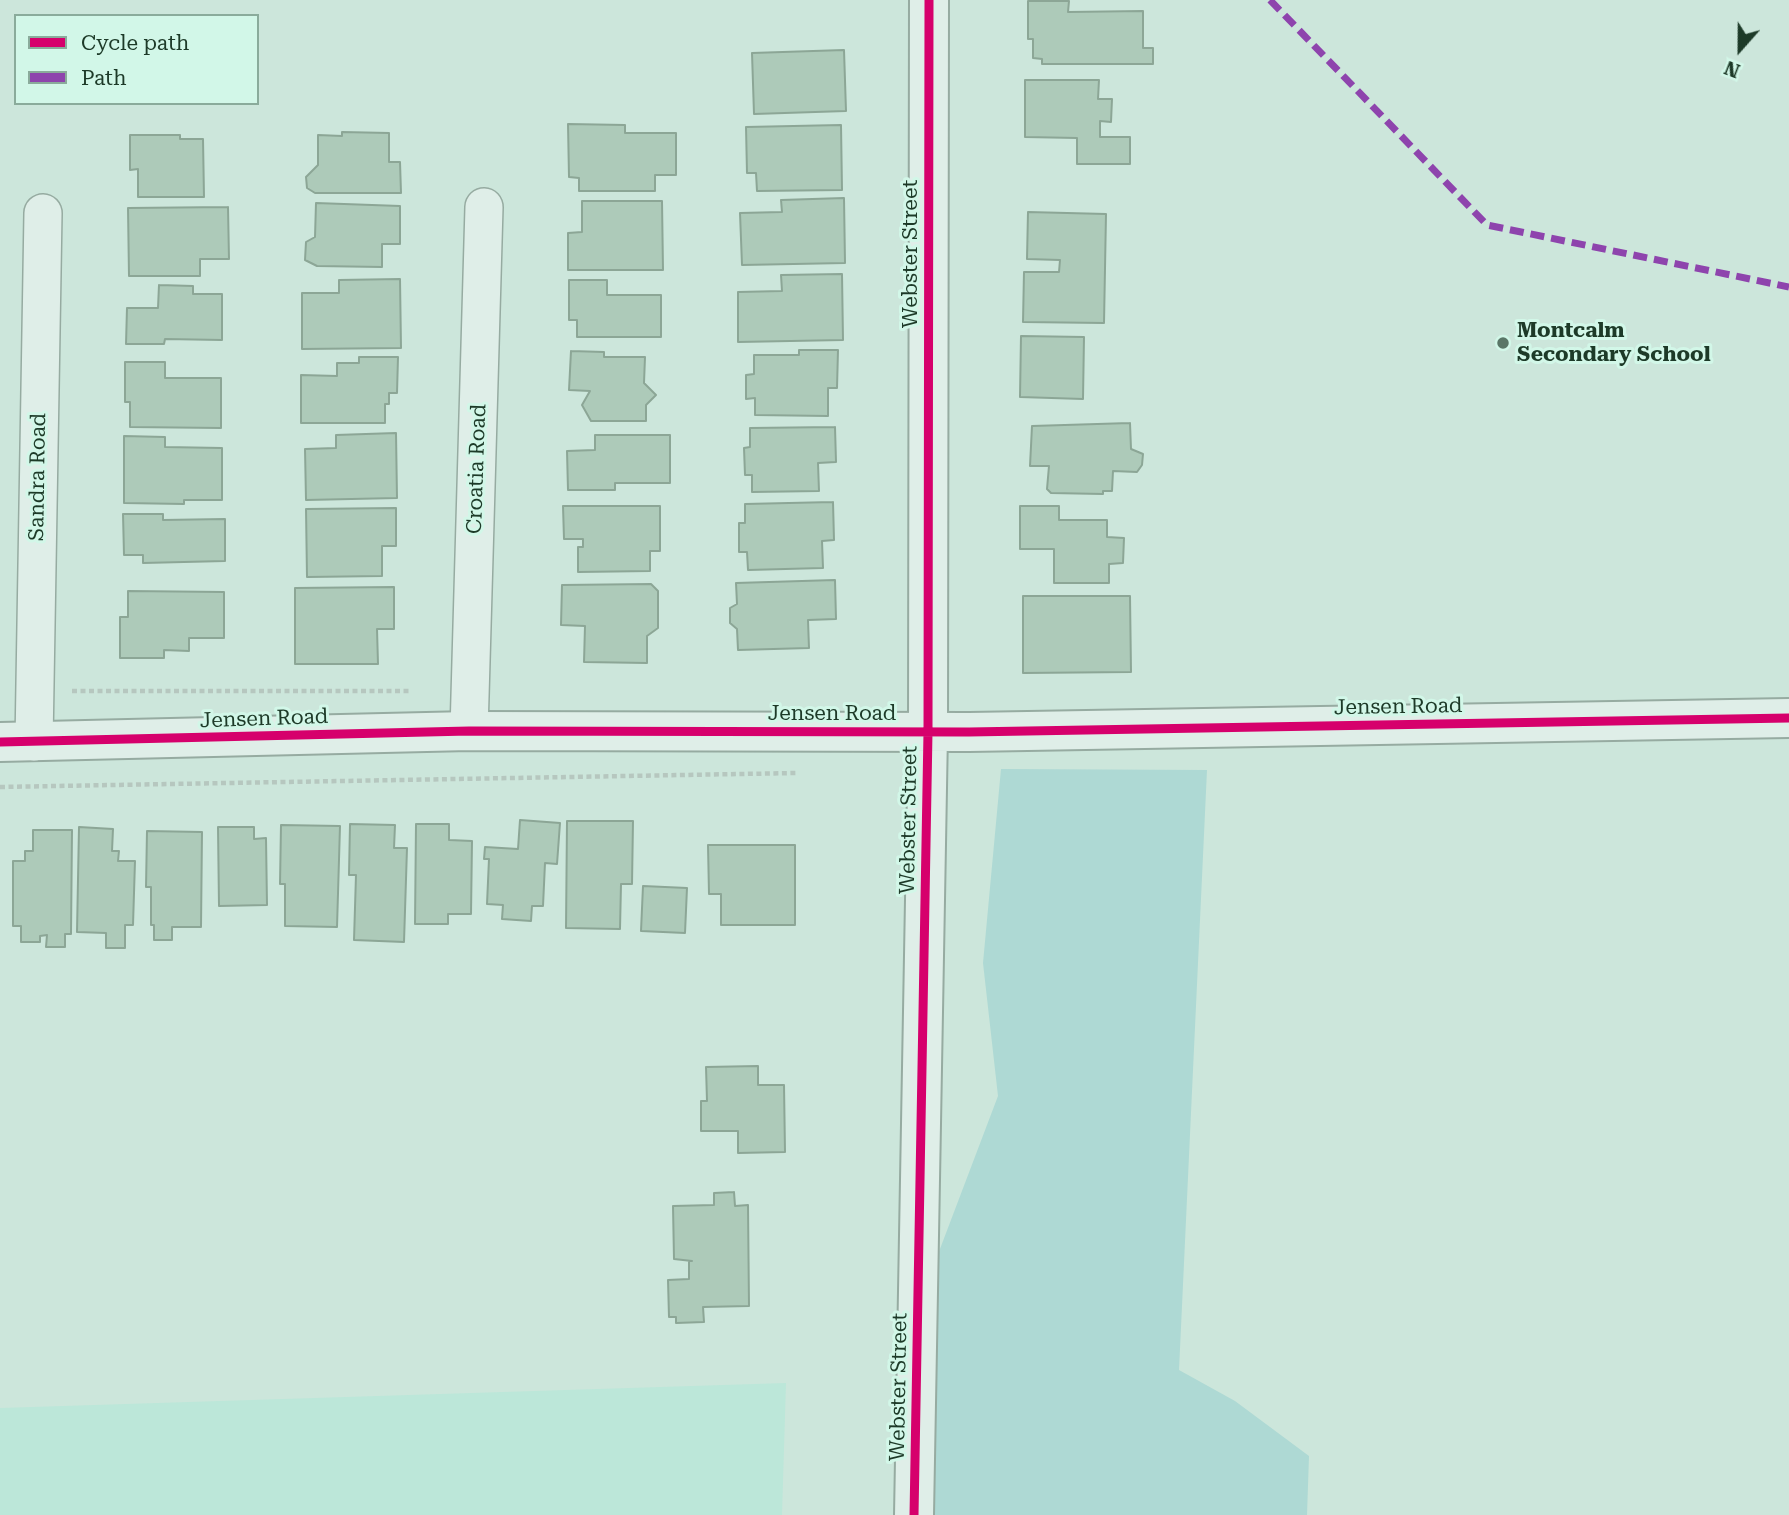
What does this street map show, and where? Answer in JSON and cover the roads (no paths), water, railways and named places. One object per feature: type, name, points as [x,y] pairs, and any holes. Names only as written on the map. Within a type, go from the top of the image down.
[{"type":"street","name":"Webster Street","points":[[914,1515],[929,732],[929,0]]},
{"type":"street","name":"Croatia Road","points":[[469,731],[484,207]]},
{"type":"street","name":"Sandra Road","points":[[17,742],[43,212]]},
{"type":"street","name":"Jensen Road","points":[[17,742],[469,731],[929,732],[1789,718]]},
{"type":"place","name":"Montcalm Secondary School","points":[[1503,343]]}]
